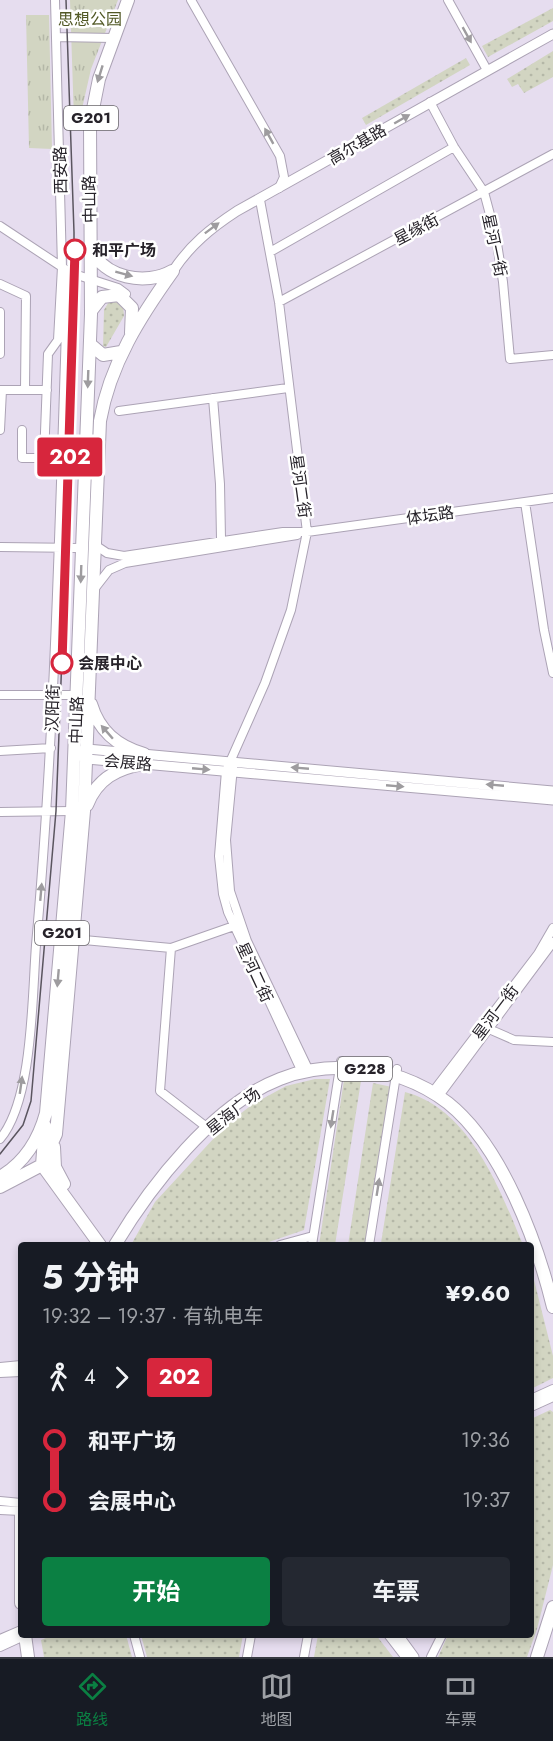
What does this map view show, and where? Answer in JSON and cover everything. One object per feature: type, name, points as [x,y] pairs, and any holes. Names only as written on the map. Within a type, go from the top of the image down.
[{"type":"highway","name":"中山路","points":[[0,1177],[16,1166],[32,1146],[46,1113],[83,754],[82,548],[91,314],[87,282],[90,242],[90,124],[99,79],[128,0]]},
{"type":"highway","points":[[90,242],[97,260],[112,271],[133,277],[154,278],[173,271]]},
{"type":"highway","name":"中山路","points":[[83,694],[94,591],[100,421],[108,386],[121,352],[173,271]]},
{"type":"highway","points":[[91,314],[94,305],[107,295],[119,295],[132,308],[131,334]]},
{"type":"highway","points":[[90,344],[103,355],[121,352]]},
{"type":"highway","points":[[83,694],[92,706],[103,729],[119,745],[143,759]]},
{"type":"highway","points":[[78,811],[101,781],[143,759]]},
{"type":"highway","name":"中山路","points":[[42,1165],[56,1134],[73,939],[78,811]]},
{"type":"highway","name":"星海广场","points":[[110,1242],[154,1179],[248,1087],[269,1076],[304,1068],[370,1063],[437,1092],[473,1118],[495,1149],[533,1225],[553,1282]]},
{"type":"highway","name":"星海广场","points":[[437,1092],[474,1130],[495,1161],[531,1242]]},
{"type":"highway","points":[[46,1113],[42,1165],[106,1242]]},
{"type":"highway","points":[[56,1134],[54,1161],[60,1178],[106,1242]]},
{"type":"highway","points":[[0,1187],[42,1165]]},
{"type":"highway","name":"星海广场","points":[[534,1250],[553,1307]]},
{"type":"highway","points":[[537,1657],[553,1607]]},
{"type":"highway","points":[[545,1657],[553,1632]]},
{"type":"highway","points":[[25,1638],[27,1657]]},
{"type":"highway","points":[[32,1638],[34,1657]]},
{"type":"main road","name":"高尔基路","points":[[173,271],[195,242],[211,228],[553,34]]},
{"type":"main road","name":"会展路","points":[[83,754],[553,800]]},
{"type":"main road","name":"会展路","points":[[231,768],[553,790]]},
{"type":"main road","points":[[391,1638],[406,1657]]},
{"type":"main road","points":[[400,1638],[414,1657]]},
{"type":"street","name":"西安路","points":[[55,0],[62,246],[65,269]]},
{"type":"street","points":[[191,0],[280,156],[284,177],[278,189]]},
{"type":"street","points":[[198,0],[198,9]]},
{"type":"street","points":[[448,0],[487,70]]},
{"type":"street","points":[[57,37],[113,38]]},
{"type":"street","name":"星河一街","points":[[430,102],[454,147],[484,192],[496,237],[503,282],[510,359],[553,355]]},
{"type":"street","points":[[270,252],[454,147]]},
{"type":"street","name":"星缘街","points":[[279,302],[553,154]]},
{"type":"street","name":"星河二街","points":[[260,200],[279,302],[307,532],[291,610],[231,768],[220,866],[223,894],[234,926],[304,1068]]},
{"type":"street","points":[[0,226],[87,282],[123,291],[132,308]]},
{"type":"street","points":[[41,253],[53,253],[62,246]]},
{"type":"street","points":[[22,430],[22,458],[44,458],[48,354],[58,340],[65,269]]},
{"type":"street","name":"汉阳街","points":[[0,1139],[18,1106],[27,1058],[48,811],[65,269]]},
{"type":"street","points":[[0,284],[26,296],[26,389]]},
{"type":"street","points":[[0,312],[0,354]]},
{"type":"street","points":[[119,411],[288,388]]},
{"type":"street","points":[[0,430],[1,390],[46,390]]},
{"type":"street","points":[[213,398],[221,539]]},
{"type":"street","name":"体坛路","points":[[95,545],[107,553],[124,556],[284,532],[307,532],[553,498]]},
{"type":"street","points":[[525,502],[544,630],[553,673]]},
{"type":"street","name":"体坛路","points":[[94,591],[102,575],[125,563],[284,539],[307,532]]},
{"type":"street","points":[[0,547],[82,548]]},
{"type":"street","points":[[0,696],[83,694]]},
{"type":"street","points":[[0,751],[51,748]]},
{"type":"street","name":"星河二街","points":[[231,768],[226,840],[230,891],[247,940],[304,1068]]},
{"type":"street","points":[[0,812],[78,811]]},
{"type":"street","points":[[73,939],[171,948],[234,926]]},
{"type":"street","name":"星河一街","points":[[437,1092],[538,954],[553,928]]},
{"type":"street","name":"星河一街","points":[[437,1092],[489,1029],[553,942]]},
{"type":"street","points":[[171,948],[160,1091],[206,1127]]},
{"type":"street","points":[[489,1029],[514,1040],[553,1042]]},
{"type":"street","points":[[312,1241],[341,1065]]},
{"type":"street","points":[[369,1242],[396,1073]]},
{"type":"street","points":[[0,1367],[18,1365]]},
{"type":"street","points":[[0,1373],[18,1372]]},
{"type":"street","points":[[534,1398],[553,1389]]},
{"type":"street","points":[[534,1406],[553,1397]]},
{"type":"street","points":[[0,1501],[18,1503]]},
{"type":"street","points":[[0,1510],[18,1513]]},
{"type":"street","points":[[0,1639],[18,1631]]},
{"type":"street","points":[[0,1647],[19,1638]]},
{"type":"street","points":[[135,1638],[140,1657]]},
{"type":"street","points":[[247,1657],[250,1638]]},
{"type":"street","points":[[304,1657],[307,1638]]},
{"type":"street","points":[[431,1657],[440,1638]]},
{"type":"green space","name":"思想公园","points":[[70,0],[118,0],[91,69],[79,122],[74,120]]},
{"type":"green space","points":[[553,8],[553,21],[488,57],[482,46]]},
{"type":"green space","points":[[26,15],[49,15],[52,149],[29,148]]},
{"type":"green space","points":[[553,51],[553,77],[524,93],[518,84],[512,87],[507,79]]},
{"type":"green space","points":[[466,58],[470,65],[366,125],[362,118]]},
{"type":"green space","points":[[111,298],[123,304],[124,316],[106,347],[103,346],[104,310]]},
{"type":"green space","points":[[315,1079],[330,1079],[304,1230],[269,1242],[133,1242],[155,1202],[227,1124],[253,1104],[286,1086]]},
{"type":"green space","points":[[344,1080],[361,1081],[335,1242],[319,1242]]},
{"type":"green space","points":[[373,1083],[392,1087],[367,1242],[348,1242]]},
{"type":"green space","points":[[405,1092],[428,1101],[448,1115],[465,1133],[493,1176],[522,1242],[381,1242]]},
{"type":"green space","points":[[534,1280],[553,1356],[553,1378],[534,1388]]},
{"type":"green space","points":[[550,1410],[553,1412],[553,1565],[534,1637],[534,1418]]},
{"type":"green space","points":[[46,1638],[127,1638],[132,1657],[44,1657],[41,1640]]},
{"type":"green space","points":[[142,1638],[242,1638],[239,1657],[147,1657]]},
{"type":"green space","points":[[317,1638],[378,1638],[393,1657],[314,1657]]},
{"type":"green space","points":[[447,1638],[534,1638],[527,1657],[438,1657]]},
{"type":"tram line","points":[[0,1154],[23,1125],[31,1101],[56,811],[74,346],[74,232],[66,0]]},
{"type":"tram line","name":"202","points":[[62,663],[75,250]]},
{"type":"place","name":"和平广场","points":[[75,250]]},
{"type":"place","name":"会展中心","points":[[62,663]]}]
